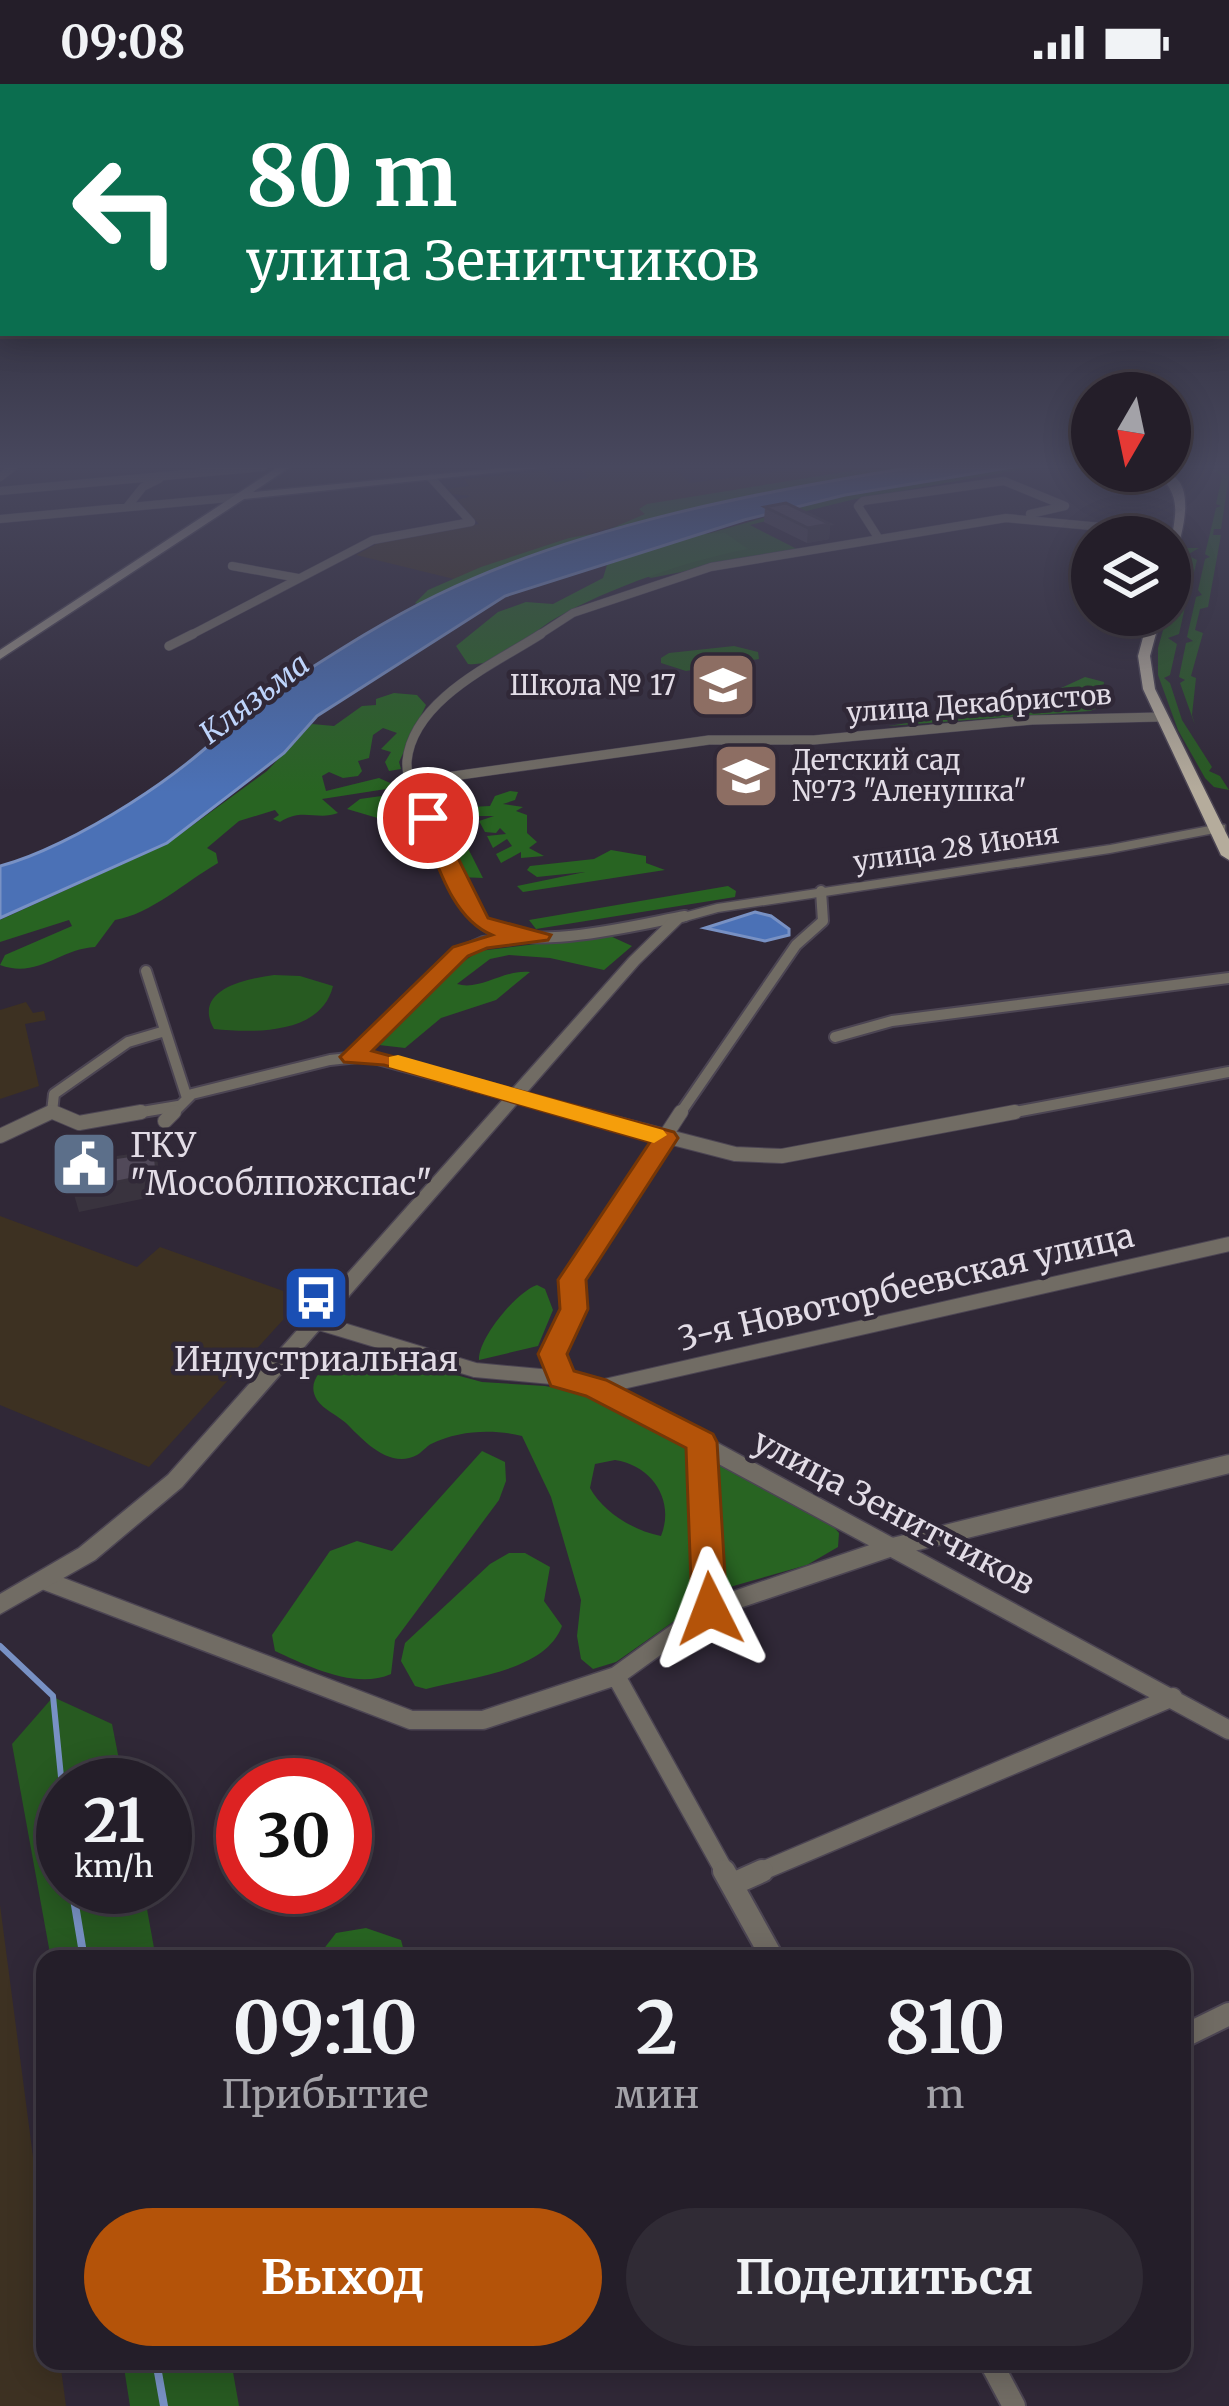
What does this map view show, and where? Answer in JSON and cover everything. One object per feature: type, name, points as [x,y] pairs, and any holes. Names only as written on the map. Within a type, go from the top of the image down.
[{"type":"main road","points":[[0,655],[120,575]]},
{"type":"main road","name":"улица Декабристов","points":[[1150,636],[1144,664],[1160,717],[1224,827],[1229,855]]},
{"type":"street","points":[[283,575],[298,578]]},
{"type":"street","points":[[169,646],[303,575]]},
{"type":"street","points":[[541,935],[496,930],[476,918],[411,782],[407,762],[412,746],[437,704],[572,614],[686,575]]},
{"type":"street","name":"улица Декабристов","points":[[411,782],[691,742],[802,740],[1054,718],[1160,717]]},
{"type":"street","name":"улица 28 Июня","points":[[691,914],[1224,827]]},
{"type":"street","points":[[562,1378],[552,1354],[574,1309],[572,1280],[796,945],[823,921],[821,891]]},
{"type":"street","points":[[352,1057],[460,952],[483,942],[691,914]]},
{"type":"street","points":[[0,1605],[46,1581],[123,1528],[175,1481],[634,961],[677,920],[691,914]]},
{"type":"street","points":[[146,971],[183,1102]]},
{"type":"street","points":[[835,1037],[892,1021],[1229,978]]},
{"type":"street","points":[[52,1112],[54,1094],[110,1052],[165,1031]]},
{"type":"street","points":[[0,1136],[52,1112],[79,1123],[183,1102],[352,1057],[386,1058],[665,1138],[735,1154],[782,1156],[1229,1072]]},
{"type":"street","points":[[165,1121],[183,1102]]},
{"type":"street","name":"3-я Новоторбеевская улица","points":[[596,1388],[1229,1244]]},
{"type":"street","name":"улица Зенитчиков","points":[[313,1321],[475,1370],[562,1378],[596,1388],[1229,1730]]},
{"type":"street","points":[[702,1442],[710,1609]]},
{"type":"street","points":[[46,1581],[411,1720],[483,1720],[616,1676],[710,1609],[889,1549],[1229,1464]]},
{"type":"street","points":[[616,1676],[768,1950]]},
{"type":"street","points":[[733,1884],[1173,1697]]},
{"type":"street","points":[[1191,2033],[1229,2014]]},
{"type":"street","points":[[995,2370],[1015,2406]]},
{"type":"shaded area","points":[[439,575],[476,575],[462,581]]},
{"type":"shaded area","points":[[26,1002],[33,1013],[44,1011],[46,1020],[25,1024],[39,1086],[0,1099],[0,1010]]},
{"type":"shaded area","points":[[0,1216],[137,1267],[160,1247],[303,1298],[149,1467],[0,1405]]},
{"type":"shaded area","points":[[0,1905],[36,2179],[36,2370],[61,2370],[66,2406],[0,2406]]},
{"type":"green space","points":[[462,575],[485,575],[415,603],[428,590]]},
{"type":"green space","points":[[654,575],[556,618],[514,648],[481,664],[468,664],[456,646],[498,612],[526,602],[553,604],[603,578]]},
{"type":"green space","points":[[1201,575],[1214,575],[1208,607],[1200,609],[1195,630],[1203,633],[1191,676],[1196,678],[1195,725],[1180,683],[1185,680],[1179,677],[1186,643],[1193,641],[1187,637],[1191,636],[1196,597],[1202,595],[1198,590]]},
{"type":"green space","points":[[1161,636],[1174,636],[1168,638],[1177,644],[1170,675],[1164,678],[1182,720],[1212,767],[1209,771],[1220,776],[1229,790],[1214,787],[1205,778],[1178,730],[1158,675]]},
{"type":"green space","points":[[734,646],[758,652],[759,659],[686,671],[661,663],[669,653]]},
{"type":"green space","points":[[1085,677],[1104,682],[1100,707],[1090,711],[888,726],[1022,706]]},
{"type":"green space","points":[[394,693],[417,695],[426,705],[399,762],[401,769],[389,771],[385,762],[391,752],[381,749],[397,733],[383,728],[373,735],[369,758],[358,761],[362,771],[358,776],[343,778],[329,772],[322,776],[326,791],[379,778],[399,787],[322,799],[338,813],[330,815],[295,815],[280,822],[273,819],[279,815],[275,810],[239,821],[207,848],[216,853],[218,863],[155,904],[115,920],[95,947],[37,966],[0,965],[5,955],[72,926],[69,920],[0,942],[0,920],[167,844],[267,771],[312,724],[334,726],[362,706],[376,705],[376,699]]},
{"type":"green space","points":[[437,787],[483,878],[460,877],[420,794]]},
{"type":"green space","points":[[410,792],[408,806],[418,805],[414,815],[425,824],[397,832],[381,819],[347,809],[360,799]]},
{"type":"green space","points":[[518,792],[515,800],[503,804],[523,807],[516,811],[527,815],[527,833],[537,842],[529,848],[544,856],[521,858],[521,852],[501,863],[496,854],[512,846],[507,839],[493,848],[487,836],[506,834],[500,828],[496,833],[485,832],[479,821],[494,816],[476,816],[471,807],[490,806],[495,796]]},
{"type":"green space","points":[[611,850],[646,856],[646,863],[665,870],[523,892],[517,886],[585,872],[537,877],[527,870],[530,866],[594,859]]},
{"type":"green space","points":[[728,886],[736,891],[735,897],[536,929],[529,920]]},
{"type":"green space","points":[[608,935],[632,946],[604,970],[550,958],[509,955],[490,959],[457,984],[475,985],[530,972],[496,1000],[441,1018],[405,1048],[379,1045],[376,1038],[434,981],[479,951]]},
{"type":"green space","points":[[274,975],[300,976],[333,986],[326,1002],[301,1022],[266,1030],[214,1029],[209,1016],[216,996],[236,984]]},
{"type":"green space","points":[[537,1285],[545,1289],[553,1310],[538,1346],[479,1360],[500,1317]]},
{"type":"green space","points":[[400,1360],[482,1382],[545,1386],[597,1396],[697,1451],[701,1593],[697,1605],[616,1662],[593,1669],[581,1659],[577,1636],[581,1600],[551,1497],[522,1436],[465,1433],[442,1439],[407,1459],[386,1456],[317,1400],[316,1378],[333,1362]],"holes":[[[615,1460],[658,1487],[665,1510],[661,1536],[620,1519],[590,1488],[595,1464]]]},
{"type":"green space","points":[[482,1451],[505,1462],[506,1481],[499,1500],[395,1640],[391,1674],[347,1678],[275,1651],[272,1635],[330,1551],[357,1541],[392,1551]]},
{"type":"green space","points":[[714,1457],[832,1525],[839,1533],[838,1547],[807,1565],[722,1586],[717,1579],[708,1464]]},
{"type":"green space","points":[[509,1553],[525,1553],[550,1567],[544,1601],[562,1626],[553,1641],[540,1654],[504,1670],[426,1689],[415,1686],[401,1661],[405,1643],[490,1564]]},
{"type":"green space","points":[[53,1697],[112,1724],[119,1758],[36,1758],[36,1876],[12,1744]]},
{"type":"green space","points":[[43,1914],[148,1914],[154,1950],[49,1950]]},
{"type":"green space","points":[[366,1928],[401,1940],[404,1950],[323,1950],[336,1933]]},
{"type":"green space","points":[[124,2370],[233,2370],[239,2406],[130,2406]]},
{"type":"water","points":[[480,575],[570,575],[505,596],[317,716],[284,753],[167,843],[0,918],[0,866],[61,842],[130,804],[194,758],[240,713],[437,595]]},
{"type":"water","points":[[755,912],[771,916],[789,929],[789,935],[765,941],[705,928]]},
{"type":"building","points":[[155,1152],[157,1174],[73,1191],[71,1164]]},
{"type":"waterway","points":[[0,1646],[53,1696],[59,1758]]},
{"type":"waterway","points":[[76,1914],[82,1950]]},
{"type":"waterway","points":[[158,2370],[164,2406]]},
{"type":"slow traffic","points":[[398,1062],[654,1135]]},
{"type":"place","name":"Школа № 17","points":[[723,685]]},
{"type":"place","name":"Детский сад №73 \"Аленушка\"","points":[[746,776]]},
{"type":"place","name":"ГКУ \"Мособлпожспас\"","points":[[84,1164]]},
{"type":"place","name":"Индустриальная","points":[[316,1298]]},
{"type":"route","points":[[428,818],[468,907],[481,922],[506,933],[541,935],[483,942],[460,952],[352,1057],[386,1058],[665,1138],[572,1280],[574,1309],[552,1354],[562,1378],[596,1388],[702,1442],[710,1609]]},
{"type":"water label","name":"Клязьма","points":[[254,698]]}]
